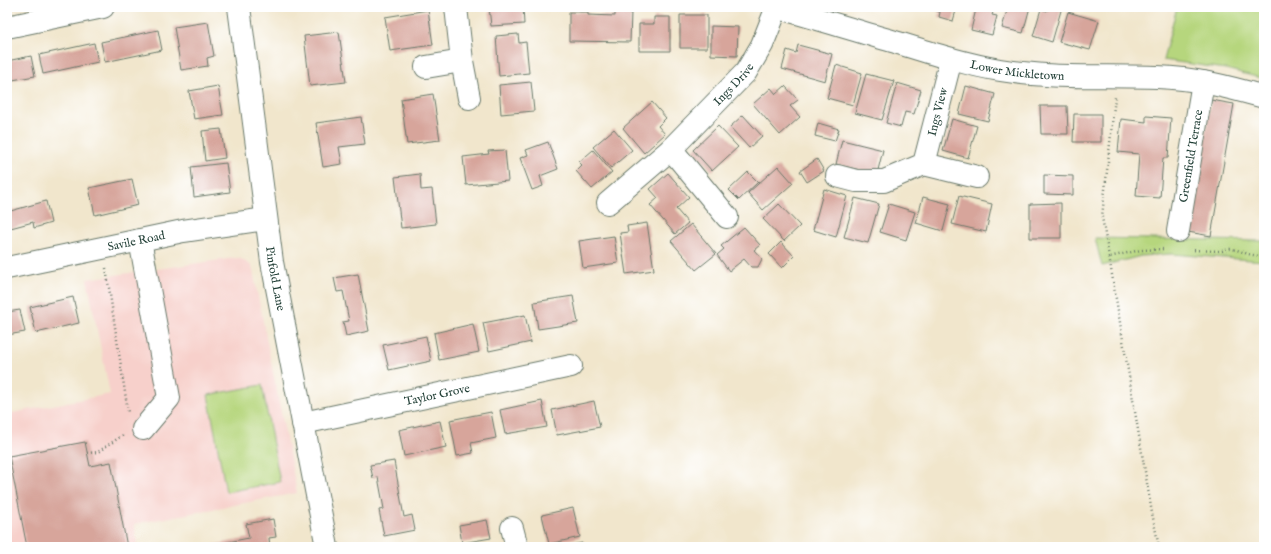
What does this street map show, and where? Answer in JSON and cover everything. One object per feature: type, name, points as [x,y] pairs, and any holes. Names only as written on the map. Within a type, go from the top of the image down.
[{"type":"street","points":[[7,27],[103,7]]},
{"type":"street","name":"Pinfold Lane","points":[[240,7],[272,262],[327,547]]},
{"type":"street","points":[[456,7],[462,61],[469,98]]},
{"type":"street","name":"Lower Mickletown","points":[[777,7],[951,59],[1008,71],[1041,74],[1158,77],[1203,82],[1264,97]]},
{"type":"street","name":"Ings Drive","points":[[608,203],[671,149],[746,72],[762,45],[777,7]]},
{"type":"street","name":"Ings View","points":[[924,164],[951,59]]},
{"type":"street","points":[[426,67],[462,61]]},
{"type":"street","name":"Greenfield Terrace","points":[[1173,240],[1203,82]]},
{"type":"street","points":[[671,149],[727,216]]},
{"type":"street","points":[[837,176],[856,181],[884,181],[924,164],[977,177]]},
{"type":"street","name":"Savile Road","points":[[7,268],[184,231],[266,219]]},
{"type":"street","points":[[132,426],[169,398],[140,240]]},
{"type":"street","name":"Taylor Grove","points":[[303,423],[571,366]]},
{"type":"path","points":[[1117,77],[1102,217],[1159,547]]},
{"type":"path","points":[[1109,257],[1141,250],[1173,240]]},
{"type":"path","points":[[87,453],[98,452],[132,426],[103,248]]},
{"type":"path","points":[[1190,250],[1222,251],[1230,249],[1264,257]]},
{"type":"shaded area","points":[[235,258],[241,259],[252,266],[297,493],[134,524],[138,547],[7,547],[7,414],[110,394],[87,279]]},
{"type":"green space","points":[[1177,7],[1264,7],[1264,79],[1226,69],[1163,60]]},
{"type":"green space","points":[[1095,238],[1264,241],[1264,261],[1171,254],[1141,256],[1102,266]]},
{"type":"green space","points":[[262,385],[280,482],[226,492],[208,395]]},
{"type":"building","points":[[489,7],[523,7],[524,24],[491,26]]},
{"type":"building","points":[[915,7],[927,7],[926,10]]},
{"type":"building","points":[[934,7],[957,7],[953,21],[939,17],[940,12],[934,10]]},
{"type":"building","points":[[971,7],[995,7],[992,15],[997,16],[992,35],[971,30],[976,9]]},
{"type":"building","points":[[1008,7],[1030,7],[1023,33],[1002,28]]},
{"type":"building","points":[[1049,7],[1062,7],[1052,42],[1033,36],[1041,9],[1047,11]]},
{"type":"building","points":[[428,10],[433,45],[390,51],[385,17]]},
{"type":"building","points":[[569,12],[588,12],[588,15],[615,16],[615,12],[631,12],[630,42],[569,41]]},
{"type":"building","points":[[1068,12],[1099,21],[1090,50],[1059,42]]},
{"type":"building","points":[[680,15],[707,15],[707,48],[680,48]]},
{"type":"building","points":[[654,17],[670,17],[670,51],[639,51],[639,24],[654,24]]},
{"type":"building","points":[[208,22],[214,56],[207,58],[208,66],[181,70],[174,27]]},
{"type":"building","points":[[711,26],[738,27],[737,56],[711,55]]},
{"type":"building","points":[[158,30],[162,50],[105,62],[101,42]]},
{"type":"building","points":[[339,32],[346,82],[310,86],[304,36]]},
{"type":"building","points":[[518,34],[519,43],[526,42],[529,73],[499,76],[496,36]]},
{"type":"building","points":[[94,43],[98,62],[43,74],[39,55]]},
{"type":"building","points":[[798,45],[832,54],[825,81],[782,69],[787,50],[796,53]]},
{"type":"building","points":[[31,56],[35,76],[7,81],[7,61]]},
{"type":"building","points":[[836,65],[862,73],[853,105],[827,98]]},
{"type":"building","points":[[866,74],[894,81],[882,120],[855,113]]},
{"type":"building","points":[[531,82],[534,111],[501,114],[499,85]]},
{"type":"building","points":[[897,83],[921,90],[914,114],[905,112],[901,127],[886,123]]},
{"type":"building","points":[[218,86],[223,115],[194,119],[189,91]]},
{"type":"building","points":[[785,86],[798,100],[790,106],[800,117],[780,135],[753,104],[771,88],[776,94]]},
{"type":"building","points":[[966,86],[995,94],[988,121],[959,114]]},
{"type":"building","points":[[433,94],[440,140],[407,144],[401,99]]},
{"type":"building","points":[[1211,100],[1234,104],[1211,236],[1188,232]]},
{"type":"building","points":[[652,102],[666,118],[658,126],[665,134],[644,153],[623,128]]},
{"type":"building","points":[[1040,106],[1067,106],[1068,134],[1041,134]]},
{"type":"building","points":[[1074,114],[1101,114],[1101,142],[1073,142]]},
{"type":"building","points":[[743,115],[762,136],[749,148],[730,127]]},
{"type":"building","points":[[1146,116],[1171,118],[1168,158],[1163,158],[1160,198],[1136,196],[1139,154],[1118,152],[1121,119],[1146,122]]},
{"type":"building","points":[[361,117],[365,144],[339,147],[342,164],[323,167],[316,123]]},
{"type":"building","points":[[952,119],[977,126],[968,158],[943,151]]},
{"type":"building","points":[[818,123],[839,129],[835,141],[815,136]]},
{"type":"building","points":[[718,126],[738,147],[712,171],[693,150]]},
{"type":"building","points":[[221,129],[225,158],[205,161],[202,131]]},
{"type":"building","points":[[614,129],[632,150],[611,168],[593,147]]},
{"type":"building","points":[[842,140],[883,150],[877,174],[836,164]]},
{"type":"building","points":[[548,142],[558,169],[540,176],[543,186],[532,190],[520,158],[528,155],[526,150]]},
{"type":"building","points":[[505,150],[508,181],[466,185],[463,157],[489,154],[488,151]]},
{"type":"building","points":[[593,150],[612,172],[592,189],[576,171],[582,165],[579,162]]},
{"type":"building","points":[[817,159],[824,171],[807,182],[800,171]]},
{"type":"building","points":[[226,163],[230,192],[194,197],[191,167]]},
{"type":"building","points":[[778,166],[793,183],[763,210],[748,193]]},
{"type":"building","points":[[748,172],[758,182],[739,200],[729,190]]},
{"type":"building","points":[[668,173],[689,197],[676,209],[688,223],[675,234],[650,205],[658,198],[650,189]]},
{"type":"building","points":[[420,174],[421,190],[432,189],[436,224],[401,228],[395,177]]},
{"type":"building","points":[[1044,175],[1073,176],[1073,195],[1044,194]]},
{"type":"building","points":[[132,179],[138,205],[95,215],[89,188]]},
{"type":"building","points":[[824,189],[847,196],[836,237],[813,230]]},
{"type":"building","points":[[959,196],[992,204],[986,232],[952,224]]},
{"type":"building","points":[[923,197],[950,204],[943,231],[916,223]]},
{"type":"building","points":[[855,198],[879,204],[868,243],[844,237]]},
{"type":"building","points":[[46,201],[51,223],[34,228],[33,222],[7,229],[7,212]]},
{"type":"building","points":[[1061,203],[1061,238],[1030,238],[1030,204]]},
{"type":"building","points":[[779,204],[800,226],[784,241],[763,219]]},
{"type":"building","points":[[889,204],[915,212],[906,240],[880,232]]},
{"type":"building","points":[[647,223],[654,270],[626,274],[620,233],[628,232],[627,226]]},
{"type":"building","points":[[691,224],[716,254],[696,270],[671,241]]},
{"type":"building","points":[[744,227],[760,245],[754,250],[762,259],[758,267],[751,267],[744,259],[729,271],[717,255],[724,249],[721,246]]},
{"type":"building","points":[[614,236],[618,263],[583,268],[579,241]]},
{"type":"building","points":[[781,242],[794,256],[782,268],[769,254]]},
{"type":"building","points":[[358,274],[369,331],[346,336],[343,322],[349,321],[343,291],[337,292],[334,278]]},
{"type":"building","points":[[573,296],[578,323],[538,329],[534,302]]},
{"type":"building","points":[[73,297],[79,323],[36,333],[30,307]]},
{"type":"building","points":[[20,310],[25,332],[7,335],[7,312]]},
{"type":"building","points":[[525,315],[531,342],[489,351],[483,323]]},
{"type":"building","points":[[473,324],[479,352],[439,360],[434,333]]},
{"type":"building","points":[[426,336],[431,361],[389,370],[383,345]]},
{"type":"building","points":[[542,401],[547,427],[505,434],[500,410]]},
{"type":"building","points":[[594,401],[600,427],[557,435],[552,410]]},
{"type":"building","points":[[491,412],[496,438],[471,443],[473,453],[457,456],[450,420]]},
{"type":"building","points":[[440,421],[446,447],[404,456],[399,430]]},
{"type":"building","points":[[85,442],[90,466],[111,462],[127,547],[27,547],[9,456]]},
{"type":"building","points":[[394,461],[404,517],[412,515],[415,530],[384,536],[379,510],[384,509],[378,477],[373,478],[370,465]]},
{"type":"building","points":[[573,508],[580,537],[549,544],[542,515]]},
{"type":"building","points":[[273,519],[276,537],[269,538],[270,547],[202,547],[249,538],[246,524]]},
{"type":"building","points":[[487,520],[491,538],[462,543],[459,525]]},
{"type":"building","points":[[582,543],[583,547],[565,547],[565,546]]}]
